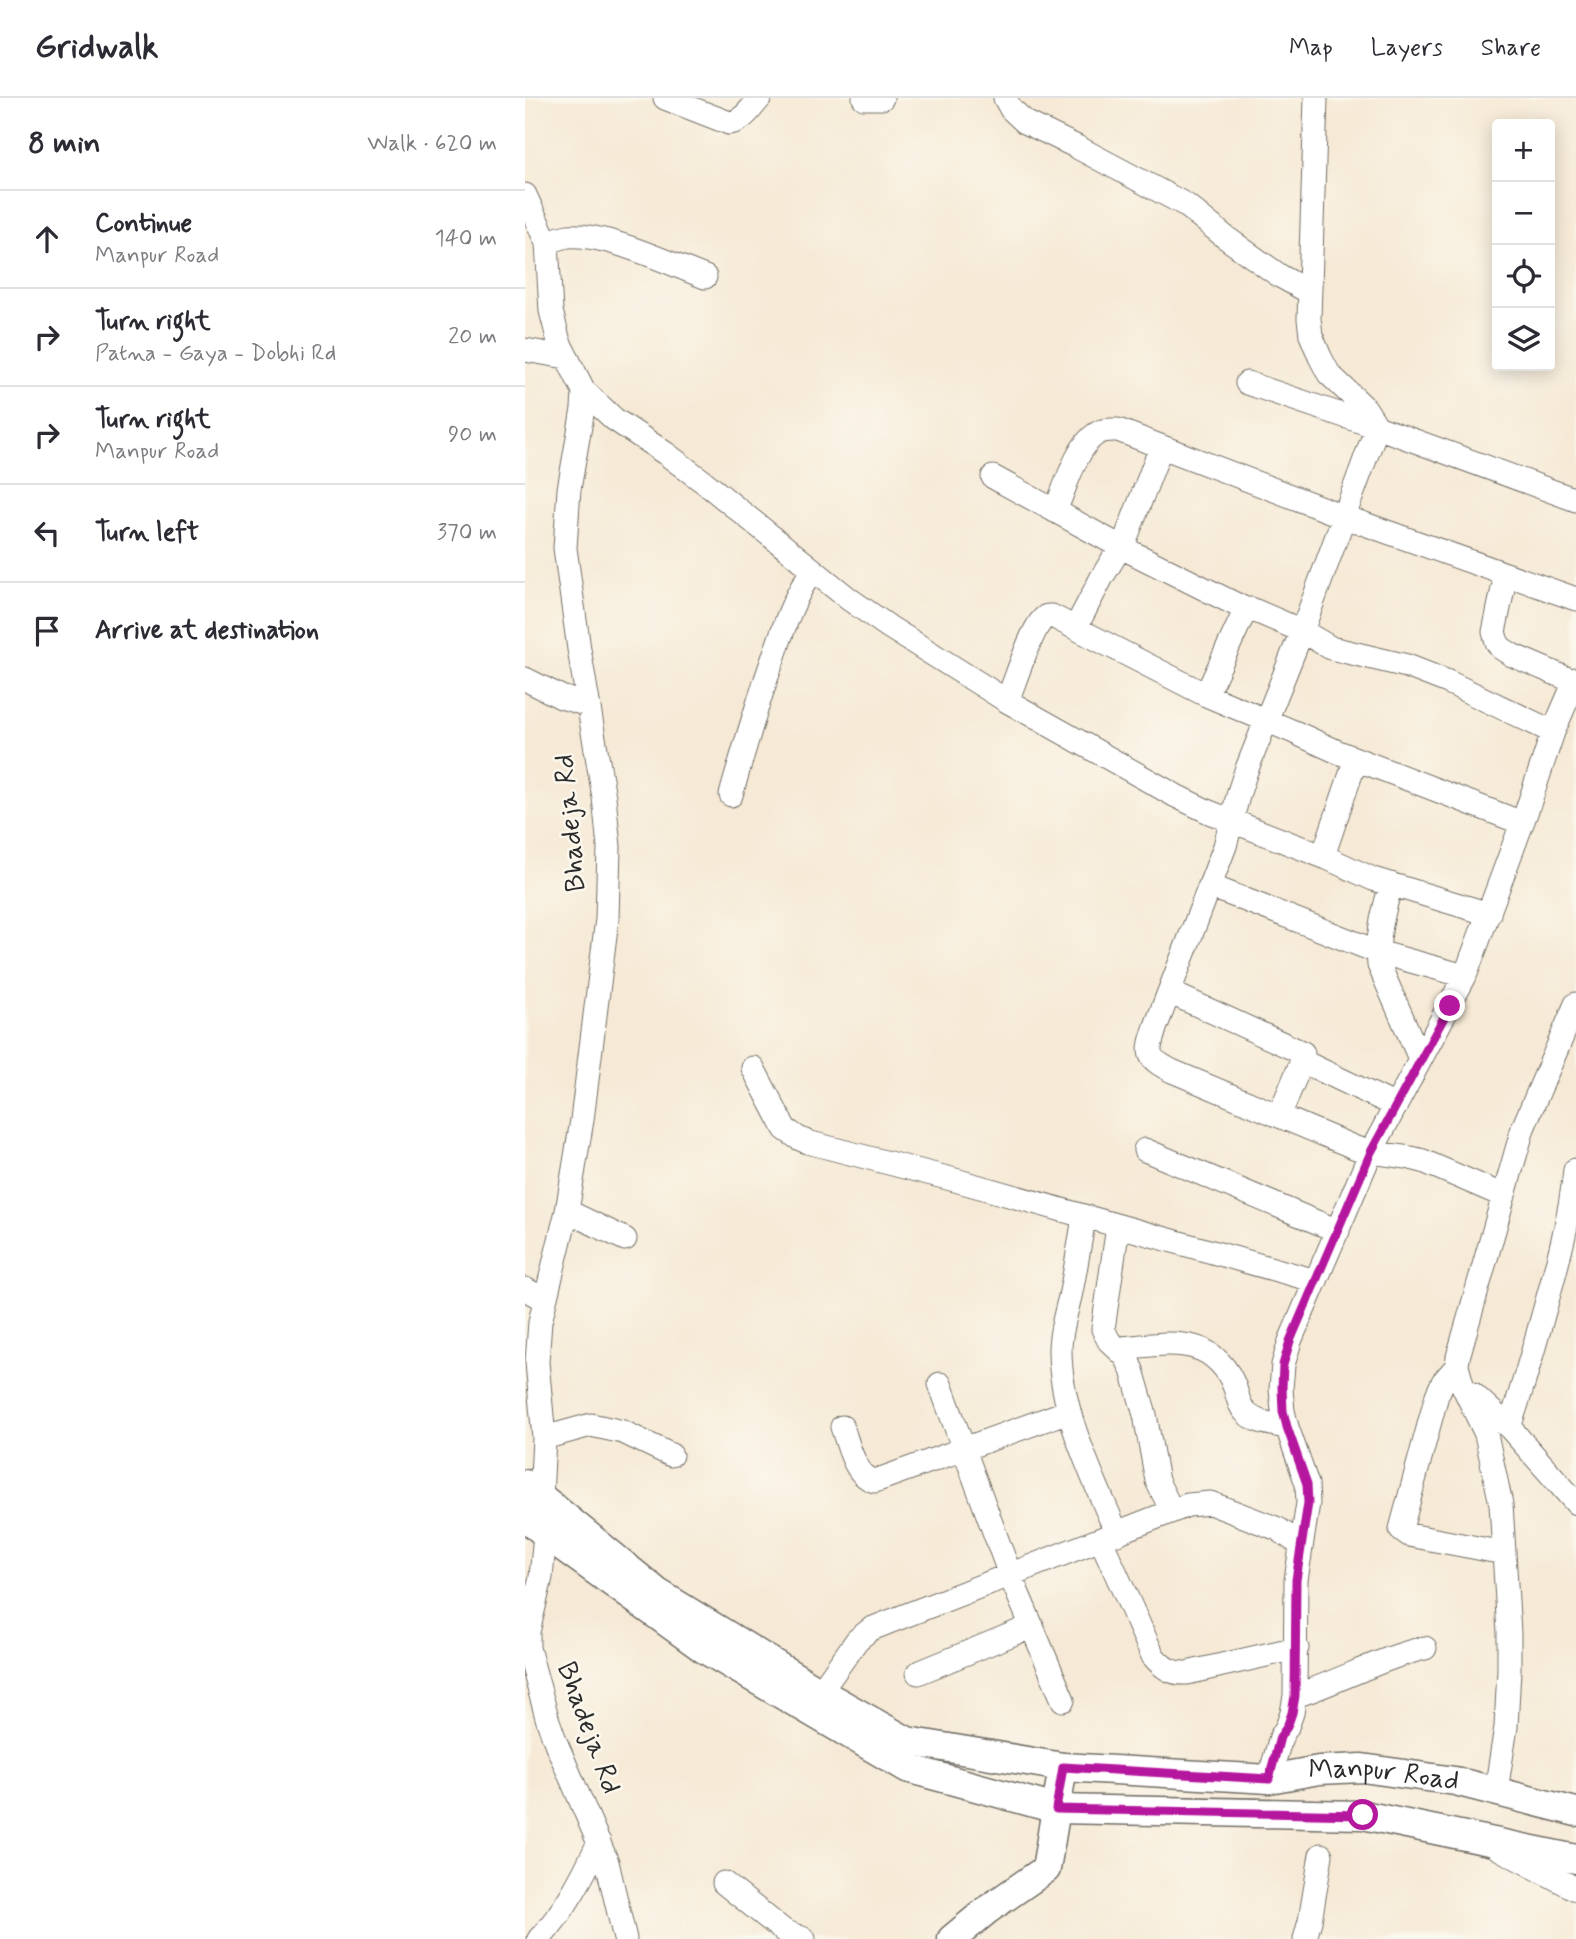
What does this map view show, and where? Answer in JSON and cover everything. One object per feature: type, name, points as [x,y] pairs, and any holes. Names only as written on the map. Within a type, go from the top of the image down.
[{"type":"main road","name":"Manpur Road","points":[[534,1508],[658,1593],[820,1692],[907,1741],[1063,1767],[1269,1779],[1319,1770],[1362,1768],[1455,1781],[1576,1812]]},
{"type":"main road","name":"Manpur Road","points":[[534,1508],[704,1649],[907,1768],[1056,1809],[1363,1815],[1576,1858]]},
{"type":"main road","points":[[952,1939],[987,1910],[1046,1869],[1063,1767]]},
{"type":"street","points":[[665,98],[719,121],[735,123],[760,98]]},
{"type":"street","points":[[864,98],[882,98]]},
{"type":"street","points":[[1005,98],[1011,109],[1025,121],[1186,205],[1280,276],[1309,292]]},
{"type":"street","points":[[1315,98],[1309,292],[1311,334],[1329,374],[1365,408],[1377,427]]},
{"type":"street","points":[[525,195],[547,243],[551,311],[559,342],[584,391],[614,419],[686,468],[849,599],[1007,701],[1175,796],[1373,879],[1489,914]]},
{"type":"street","points":[[547,243],[569,236],[618,244],[705,277]]},
{"type":"street","points":[[525,350],[566,357]]},
{"type":"street","points":[[1247,383],[1377,427],[1576,500]]},
{"type":"street","name":"Bhadeja Rd","points":[[584,391],[569,489],[565,548],[604,797],[609,847],[608,905],[586,1094],[567,1212],[535,1294],[540,1322],[531,1351],[538,1383],[544,1438],[534,1508],[541,1577],[526,1629],[528,1648],[548,1721],[612,1878],[625,1939]]},
{"type":"street","points":[[1377,427],[1302,631],[1238,792],[1232,821],[1210,886],[1149,1051],[1152,1058],[1172,1071],[1332,1139],[1371,1152],[1423,1161],[1504,1196]]},
{"type":"street","points":[[1055,511],[1077,460],[1096,434],[1106,430],[1118,430],[1345,517],[1576,599]]},
{"type":"street","points":[[1076,627],[1131,526],[1161,447]]},
{"type":"street","points":[[993,478],[1121,547],[1247,610],[1251,609],[1302,631],[1331,648],[1406,666],[1448,682],[1553,732]]},
{"type":"street","points":[[731,795],[754,715],[785,624],[799,591],[813,570]]},
{"type":"street","points":[[1269,1779],[1280,1737],[1292,1713],[1295,1696],[1296,1580],[1308,1503],[1307,1484],[1287,1427],[1282,1388],[1283,1365],[1290,1341],[1371,1152],[1465,976],[1553,732],[1575,680],[1512,655],[1497,642],[1495,632],[1506,574]]},
{"type":"street","points":[[1206,695],[1247,610]]},
{"type":"street","points":[[1007,701],[1036,630],[1043,619],[1052,615],[1206,695],[1356,759],[1522,823]]},
{"type":"street","points":[[525,679],[561,697],[588,705]]},
{"type":"street","points":[[1323,856],[1356,759]]},
{"type":"street","points":[[1391,884],[1381,920],[1379,965],[1420,1059]]},
{"type":"street","points":[[1210,886],[1378,952],[1465,976]]},
{"type":"street","points":[[1169,992],[1302,1052],[1303,1061],[1279,1116]]},
{"type":"street","points":[[1496,1791],[1506,1727],[1509,1670],[1501,1504],[1490,1448],[1460,1375],[1460,1345],[1523,1128],[1576,1004]]},
{"type":"street","points":[[1303,1061],[1396,1106]]},
{"type":"street","points":[[753,1068],[785,1129],[798,1138],[819,1146],[955,1180],[1316,1281]]},
{"type":"street","points":[[1145,1150],[1338,1231]]},
{"type":"street","points":[[1509,1427],[1523,1388],[1568,1221],[1575,1170]]},
{"type":"street","points":[[567,1212],[625,1239]]},
{"type":"street","points":[[1084,1217],[1060,1347],[1063,1385],[1109,1537],[1153,1656],[1161,1666],[1179,1674],[1297,1648]]},
{"type":"street","points":[[1118,1227],[1103,1329],[1109,1341],[1126,1357],[1132,1370],[1145,1415],[1157,1481],[1172,1511]]},
{"type":"street","points":[[1118,1348],[1182,1345],[1204,1351],[1215,1358],[1231,1377],[1239,1402],[1246,1413],[1254,1419],[1287,1427]]},
{"type":"street","points":[[1460,1375],[1576,1503]]},
{"type":"street","points":[[1460,1375],[1443,1382],[1437,1395],[1401,1529],[1409,1535],[1504,1553]]},
{"type":"street","points":[[940,1384],[1010,1575],[1063,1700]]},
{"type":"street","points":[[842,1427],[859,1469],[869,1480],[875,1481],[1069,1411]]},
{"type":"street","points":[[544,1438],[591,1425],[623,1432],[671,1455]]},
{"type":"street","points":[[820,1692],[860,1635],[1172,1511],[1199,1503],[1210,1503],[1277,1529],[1301,1545]]},
{"type":"street","points":[[918,1673],[1032,1626]]},
{"type":"street","points":[[1295,1696],[1402,1653],[1425,1648]]},
{"type":"street","points":[[1479,1839],[1576,1889]]},
{"type":"street","points":[[539,1939],[575,1888],[599,1842]]},
{"type":"street","points":[[1305,1939],[1321,1855]]},
{"type":"street","points":[[725,1883],[783,1931],[802,1939]]},
{"type":"route","points":[[1363,1815],[1056,1809],[1063,1767],[1269,1779],[1280,1737],[1292,1713],[1295,1696],[1296,1580],[1308,1503],[1307,1484],[1283,1411],[1283,1365],[1290,1341],[1371,1152],[1450,1006]]}]
